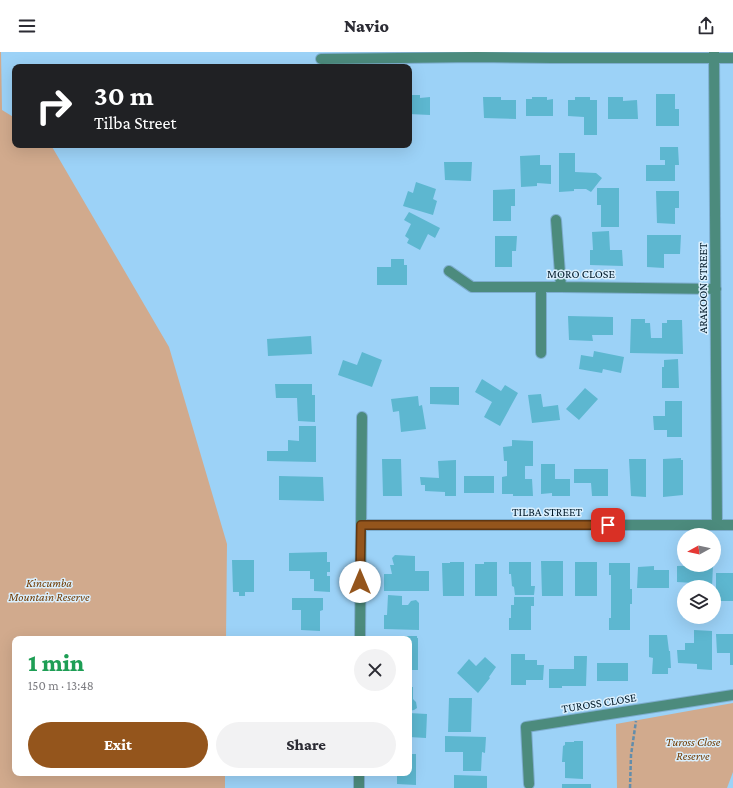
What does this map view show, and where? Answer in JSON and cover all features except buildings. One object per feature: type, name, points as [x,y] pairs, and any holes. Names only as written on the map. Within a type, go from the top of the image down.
[{"type":"street","points":[[321,59],[552,55],[714,55],[733,58]]},
{"type":"street","name":"ARAKOON STREET","points":[[714,55],[717,525]]},
{"type":"street","points":[[556,220],[561,287]]},
{"type":"street","name":"MORO CLOSE","points":[[449,271],[472,287],[716,289]]},
{"type":"street","points":[[541,287],[541,353]]},
{"type":"street","points":[[360,636],[362,417]]},
{"type":"street","name":"TILBA STREET","points":[[361,525],[733,525]]},
{"type":"street","name":"TUROSS CLOSE","points":[[529,784],[526,728],[733,695]]},
{"type":"street","points":[[359,776],[359,788]]},
{"type":"path","points":[[630,788],[631,754],[636,724],[634,711]]},
{"type":"green space","name":"Kincumba Mountain Reserve","points":[[1,52],[2,110],[12,116],[12,148],[53,148],[169,347],[227,544],[226,636],[12,636],[12,776],[225,776],[225,788],[0,788]]},
{"type":"green space","name":"Tuross Close Reserve","points":[[733,703],[733,772],[727,788],[617,788],[616,724]]},
{"type":"route","points":[[360,582],[361,525],[608,525]]}]
